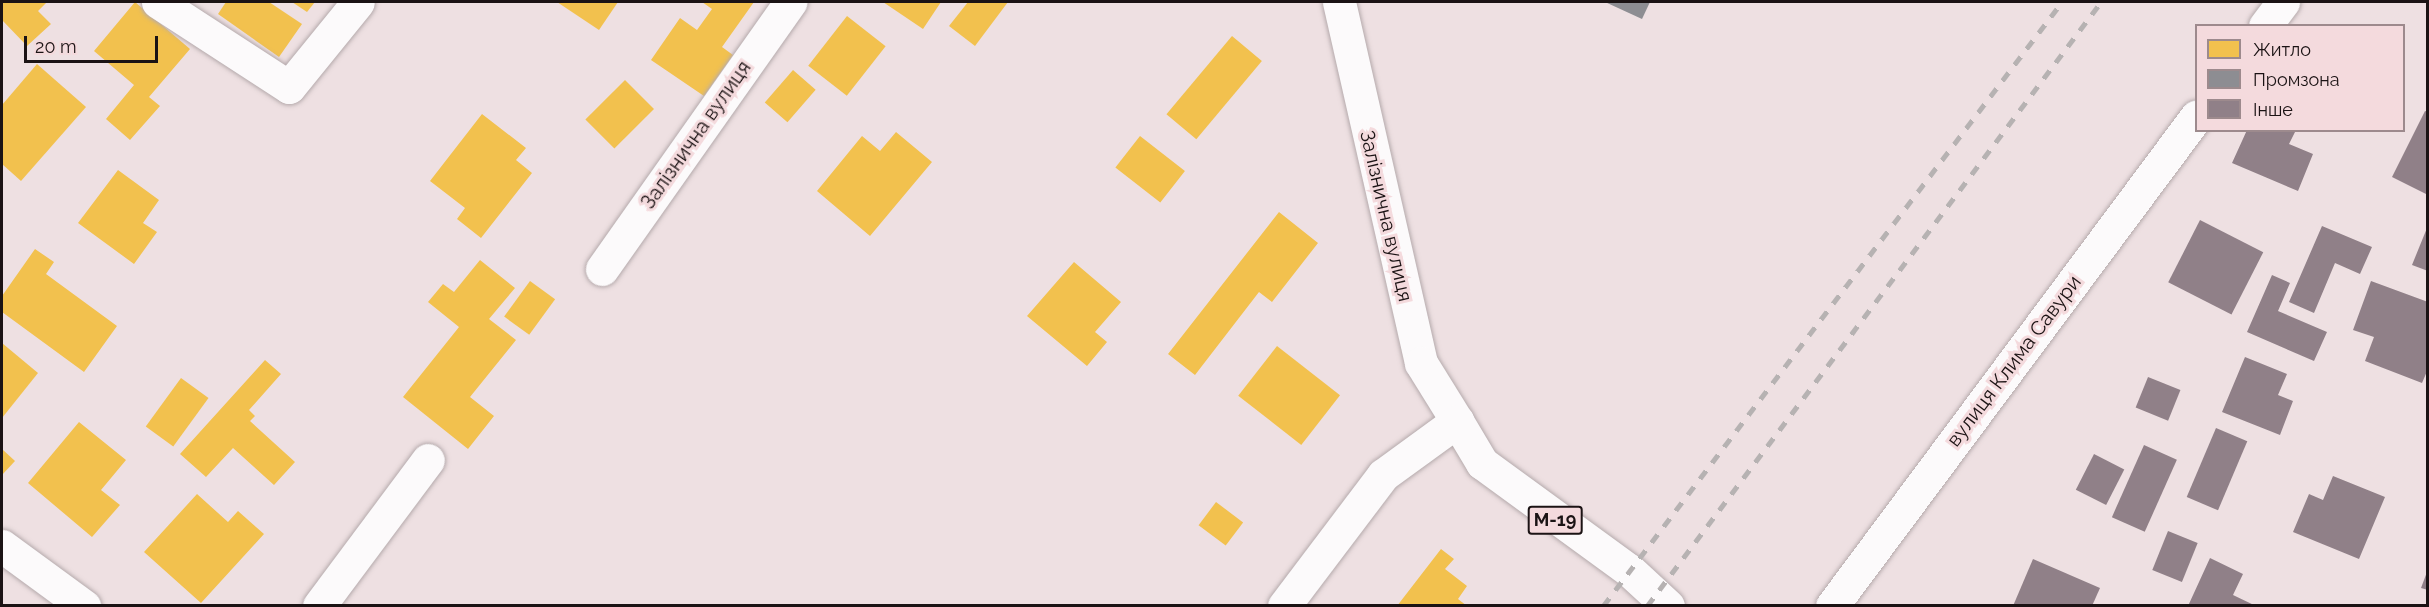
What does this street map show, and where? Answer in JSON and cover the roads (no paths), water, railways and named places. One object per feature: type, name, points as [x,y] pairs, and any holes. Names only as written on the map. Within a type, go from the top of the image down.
[{"type":"main road","points":[[158,2],[289,87],[358,2]]},
{"type":"main road","name":"Залізнична вулиця","points":[[602,269],[790,2]]},
{"type":"main road","name":"Залізнична вулиця","points":[[1339,2],[1421,363],[1456,421]]},
{"type":"main road","points":[[2266,24],[2283,2]]},
{"type":"main road","name":"вулиця Клима Савури","points":[[1832,606],[2195,118]]},
{"type":"main road","points":[[1284,606],[1383,475],[1456,421]]},
{"type":"main road","name":"М-19","points":[[1456,421],[1482,463],[1629,570],[1668,606]]},
{"type":"main road","points":[[319,606],[428,460]]},
{"type":"main road","points":[[2,546],[84,606]]},
{"type":"railway","points":[[1603,606],[2062,2]]},
{"type":"railway","points":[[1647,606],[2101,2]]}]
